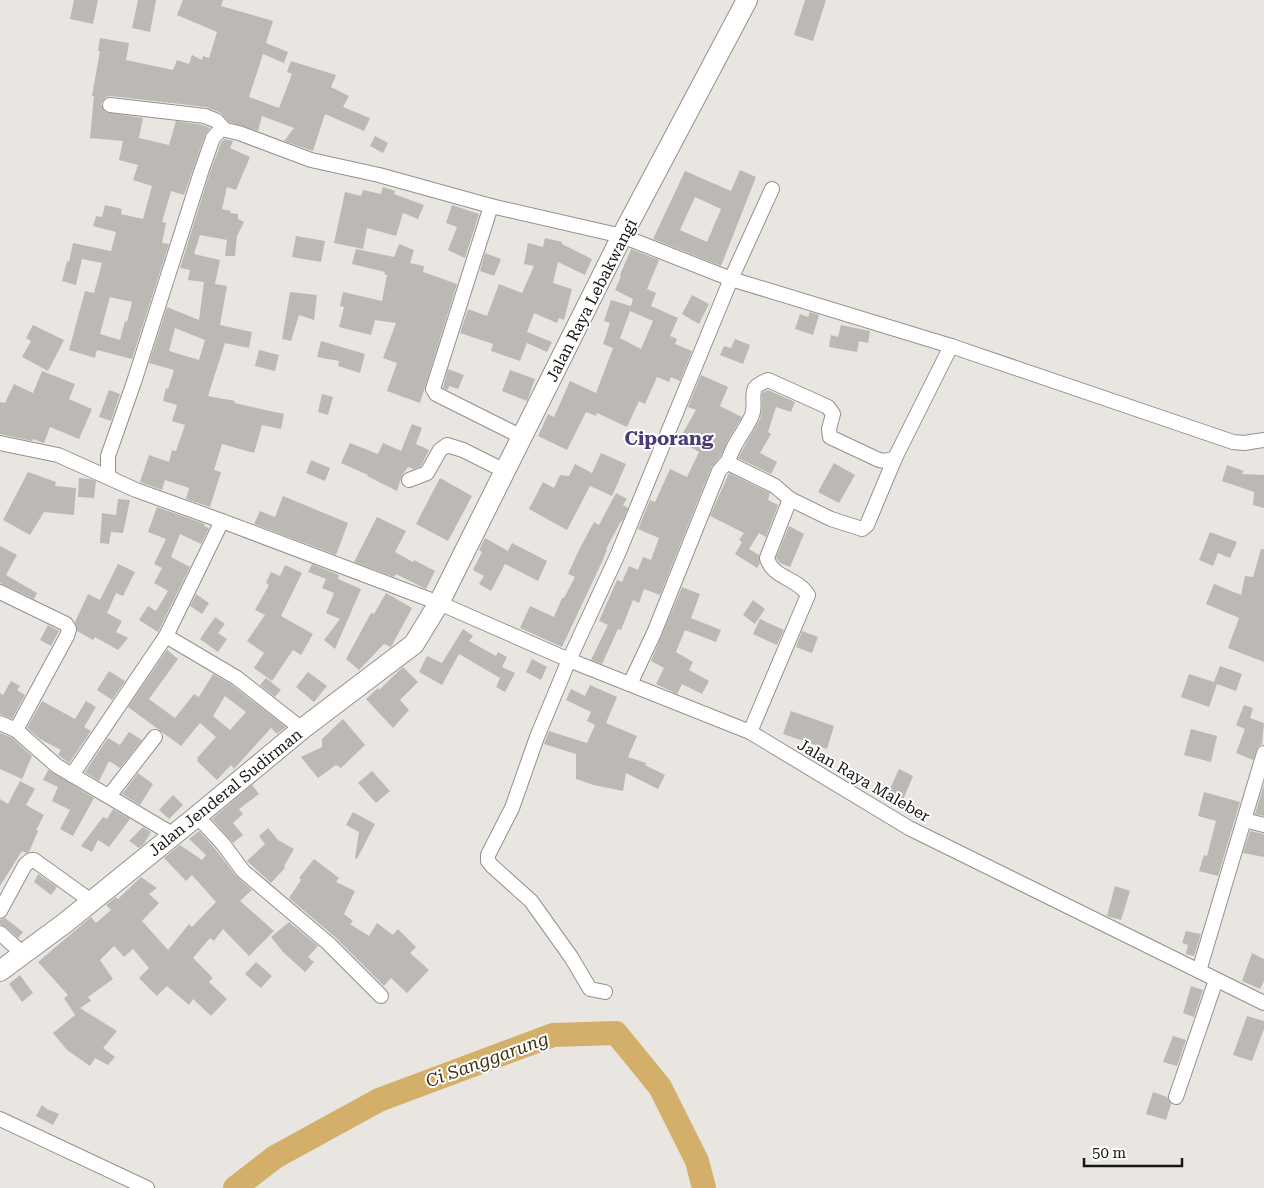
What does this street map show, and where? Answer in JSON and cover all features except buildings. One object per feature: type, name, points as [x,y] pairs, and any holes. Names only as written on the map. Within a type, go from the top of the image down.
[{"type":"main road","name":"Jalan Raya Lebakwangi","points":[[439,603],[622,236],[747,0]]},
{"type":"main road","name":"Jalan Jenderal Sudirman","points":[[0,971],[91,902],[302,729],[414,644],[439,603]]},
{"type":"street","points":[[110,106],[205,116],[217,121],[224,130]]},
{"type":"street","points":[[112,478],[108,477],[108,456],[213,138],[221,129],[239,132],[311,160],[379,175],[491,206],[622,236],[731,279],[951,346],[1239,442],[1264,440]]},
{"type":"street","points":[[605,992],[590,989],[571,957],[531,901],[492,866],[488,861],[488,855],[512,808],[537,737],[569,660],[618,554],[731,279],[772,189]]},
{"type":"street","points":[[491,206],[434,389],[436,394],[522,437]]},
{"type":"street","points":[[728,460],[728,463],[775,486],[790,499],[831,519],[862,530],[868,525],[895,458],[951,346]]},
{"type":"street","points":[[630,684],[654,633],[719,471],[728,460],[752,415],[755,404],[753,396],[758,385],[768,380],[828,407],[833,414],[829,429],[830,438],[878,460],[886,461],[895,458]]},
{"type":"street","name":"Jalan Raya Maleber","points":[[0,443],[58,455],[136,490],[439,603],[569,660],[750,732],[909,828],[1264,1003]]},
{"type":"street","points":[[409,480],[427,473],[440,450],[447,445],[463,450],[505,471]]},
{"type":"street","points":[[750,732],[808,595],[802,588],[773,570],[769,566],[767,558],[790,499]]},
{"type":"street","points":[[72,775],[166,636],[222,521]]},
{"type":"street","points":[[0,592],[66,624],[69,629],[68,636],[16,730]]},
{"type":"street","points":[[166,636],[237,678],[302,729]]},
{"type":"street","points":[[0,723],[16,730],[57,766],[174,835]]},
{"type":"street","points":[[109,796],[155,737]]},
{"type":"street","points":[[1199,971],[1264,753]]},
{"type":"street","points":[[197,816],[223,844],[243,871],[329,944],[381,996]]},
{"type":"street","points":[[1244,820],[1264,825]]},
{"type":"street","points":[[0,911],[26,865],[31,860],[34,860],[91,902]]},
{"type":"street","points":[[0,933],[23,954]]},
{"type":"street","points":[[1176,1097],[1216,980]]},
{"type":"street","points":[[0,1119],[147,1188]]},
{"type":"waterway","name":"Ci Sanggarung","points":[[235,1188],[275,1157],[379,1100],[553,1035],[616,1033],[660,1087],[697,1161],[704,1188]]},
{"type":"district","name":"Ciporang","points":[[669,438]]}]
